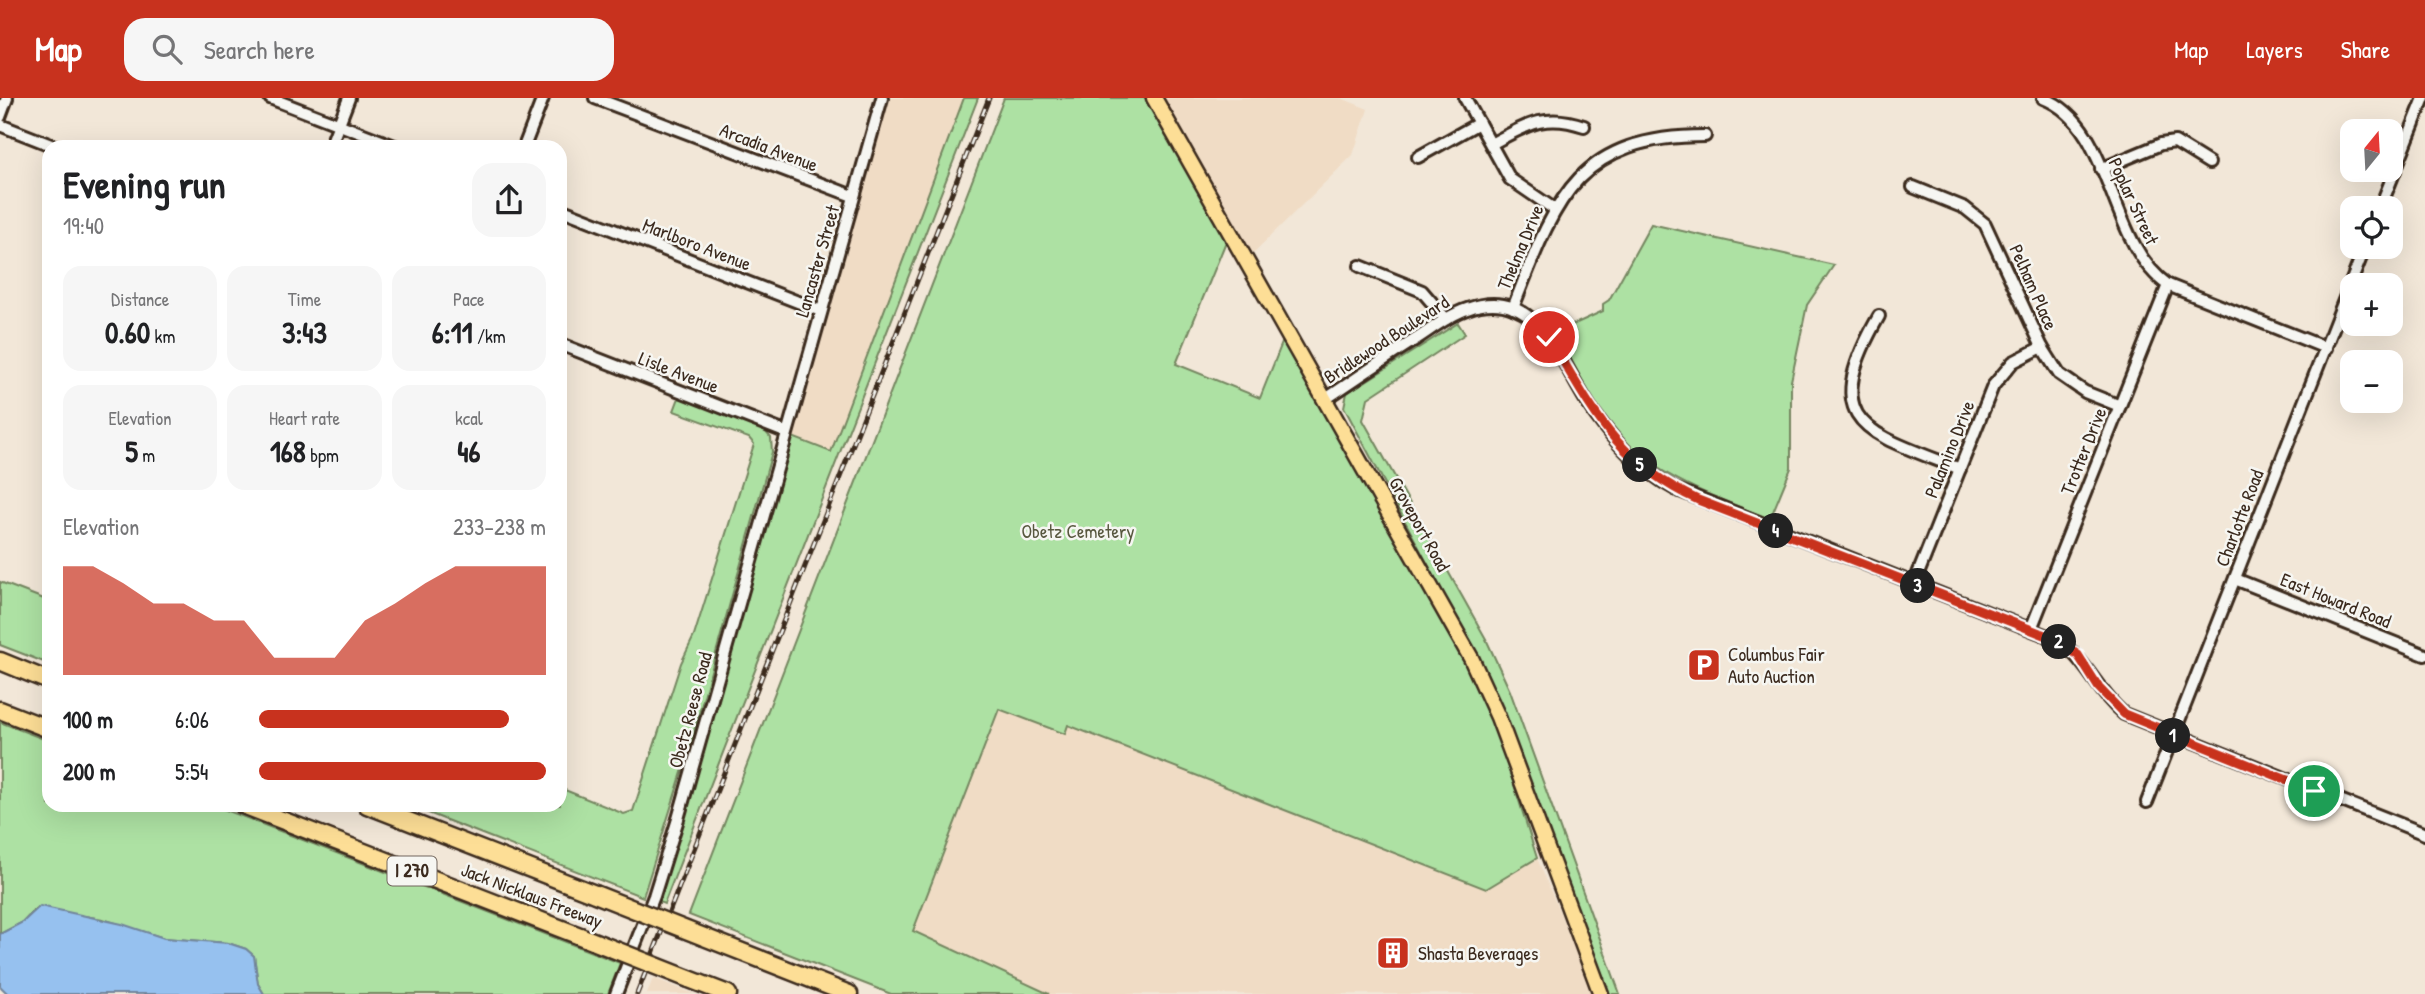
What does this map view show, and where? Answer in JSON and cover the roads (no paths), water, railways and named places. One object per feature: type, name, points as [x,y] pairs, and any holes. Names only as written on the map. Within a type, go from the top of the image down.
[{"type":"highway","points":[[0,661],[42,678]]},
{"type":"highway","points":[[0,710],[42,726]]},
{"type":"highway","name":"Jack Nicklaus Freeway","points":[[261,812],[728,994]]},
{"type":"highway","name":"Jack Nicklaus Freeway","points":[[385,812],[849,994]]},
{"type":"main road","name":"Groveport Road","points":[[1154,98],[1430,581],[1489,694],[1601,994]]},
{"type":"street","points":[[0,117],[7,98]]},
{"type":"street","points":[[270,98],[379,140]]},
{"type":"street","points":[[333,140],[349,98]]},
{"type":"street","points":[[527,140],[543,98]]},
{"type":"street","name":"Arcadia Avenue","points":[[595,98],[853,195]]},
{"type":"street","name":"Lancaster Street","points":[[785,432],[882,98]]},
{"type":"street","points":[[1465,98],[1510,179],[1554,209]]},
{"type":"street","name":"Poplar Street","points":[[2043,98],[2071,115],[2101,169],[2142,260],[2168,285],[2326,348]]},
{"type":"street","points":[[2385,196],[2424,98]]},
{"type":"street","points":[[1491,144],[1541,121],[1555,118],[1584,126]]},
{"type":"street","points":[[1418,157],[1479,124]]},
{"type":"street","points":[[0,125],[42,142]]},
{"type":"street","name":"Thelma Drive","points":[[1513,308],[1554,209],[1587,171],[1615,152],[1651,139],[1706,136]]},
{"type":"street","points":[[2101,169],[2161,144],[2175,142],[2209,163]]},
{"type":"street","name":"Pelham Place","points":[[1913,187],[1965,208],[1984,224],[2042,347],[2065,380],[2085,392],[2120,406]]},
{"type":"street","name":"Marlboro Avenue","points":[[567,212],[821,311]]},
{"type":"street","name":"Charlotte Road","points":[[2147,802],[2360,259]]},
{"type":"street","points":[[1360,266],[1422,291],[1446,319]]},
{"type":"street","name":"Trotter Drive","points":[[2031,629],[2168,285]]},
{"type":"street","name":"Bridlewood Boulevard","points":[[1326,398],[1446,319],[1484,304],[1513,308]]},
{"type":"street","points":[[1513,308],[1542,328],[1610,435],[1654,477],[1698,500],[2055,639],[2078,655],[2099,688],[2124,714],[2173,736],[2425,834]]},
{"type":"street","points":[[1879,316],[1863,345],[1852,386],[1853,407],[1857,416],[1864,426],[1881,438],[1960,469]]},
{"type":"street","name":"Lisle Avenue","points":[[567,347],[785,432]]},
{"type":"street","name":"Palamino Drive","points":[[1914,584],[1998,377],[2013,362],[2042,347]]},
{"type":"street","name":"Obetz Reese Road","points":[[616,994],[654,896],[678,819],[785,432]]},
{"type":"street","name":"East Howard Road","points":[[2235,579],[2424,653]]},
{"type":"water","points":[[40,906],[122,924],[164,938],[228,943],[246,949],[254,956],[258,984],[264,994],[8,994],[0,986],[0,934],[23,922]]},
{"type":"railway","points":[[637,994],[989,98]]},
{"type":"place","name":"Columbus Fair Auto Auction","points":[[1704,665]]},
{"type":"place","name":"Shasta Beverages","points":[[1393,953]]},
{"type":"park label","name":"Obetz Cemetery","points":[[1078,531]]}]
